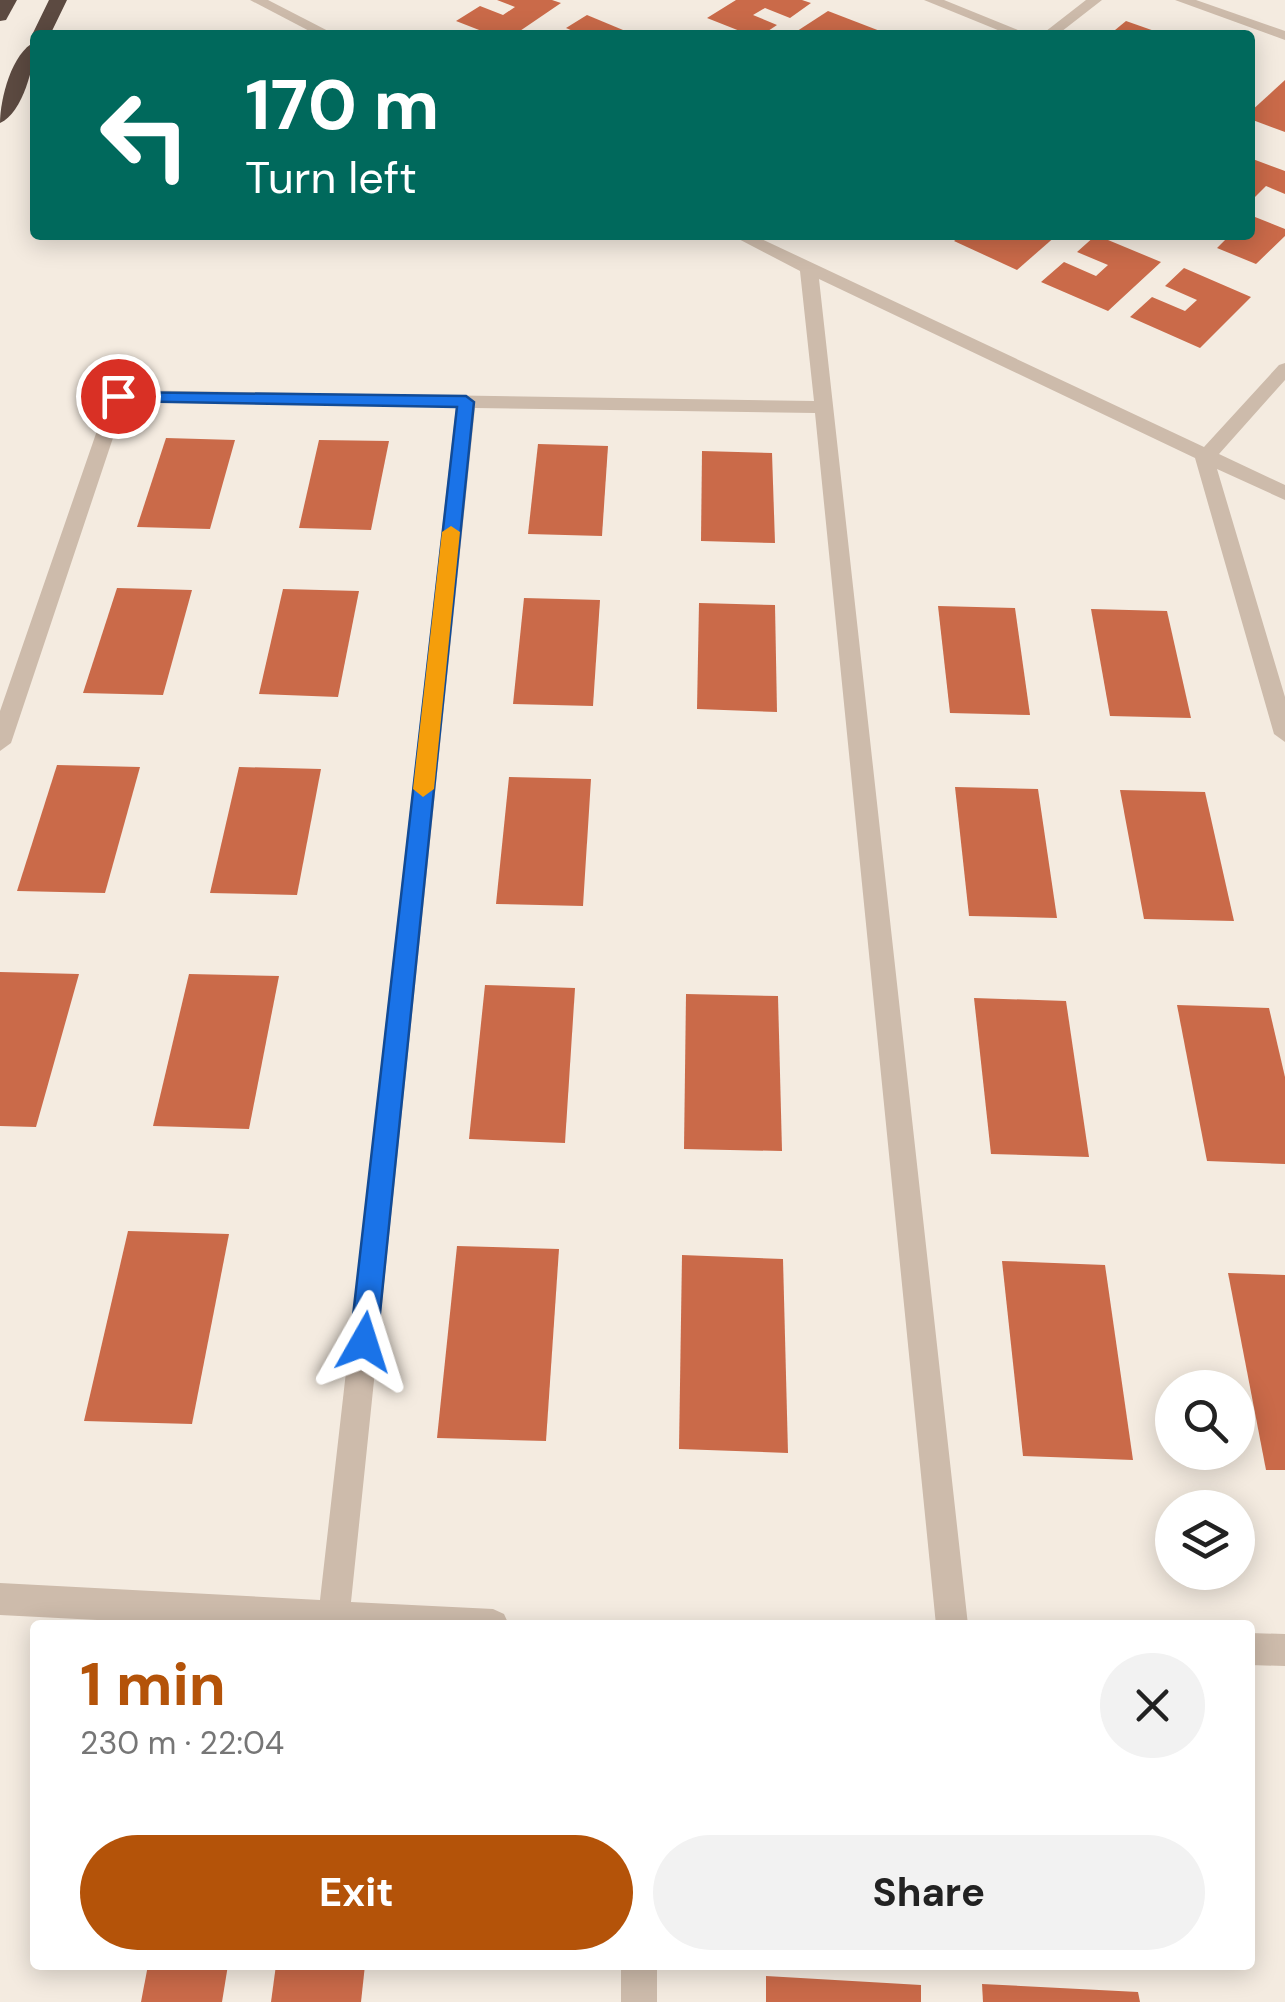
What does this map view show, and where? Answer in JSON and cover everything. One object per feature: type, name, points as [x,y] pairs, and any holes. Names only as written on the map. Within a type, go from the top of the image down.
[{"type":"highway","points":[[43,30],[58,0]]},
{"type":"highway","points":[[0,117],[30,57]]},
{"type":"street","points":[[257,0],[319,30]]},
{"type":"street","points":[[931,0],[1011,30]]},
{"type":"street","points":[[1055,30],[1095,0]]},
{"type":"street","points":[[1182,0],[1285,36]]},
{"type":"street","points":[[770,241],[810,270],[1285,493]]},
{"type":"street","points":[[810,270],[951,1620]]},
{"type":"street","points":[[1205,455],[1285,369]]},
{"type":"street","points":[[0,743],[118,396],[822,408]]},
{"type":"street","points":[[334,1616],[466,402]]},
{"type":"street","points":[[1205,455],[1285,734]]},
{"type":"street","points":[[0,1598],[405,1620]]},
{"type":"street","points":[[1255,1649],[1285,1650]]},
{"type":"street","points":[[638,2002],[639,1970]]},
{"type":"building","points":[[497,0],[561,3],[521,30],[479,30],[456,21],[480,6],[503,15],[515,7]]},
{"type":"building","points":[[736,0],[811,3],[790,18],[765,8],[753,15],[777,25],[770,30],[737,30],[707,18]]},
{"type":"building","points":[[828,11],[877,30],[799,30]]},
{"type":"building","points":[[587,15],[623,30],[571,30],[566,28]]},
{"type":"building","points":[[1126,21],[1152,30],[1115,30]]},
{"type":"building","points":[[1285,80],[1285,132],[1255,121],[1255,107]]},
{"type":"building","points":[[1255,160],[1285,171],[1285,194],[1266,186],[1255,197]]},
{"type":"building","points":[[1255,217],[1285,229],[1285,236],[1256,264],[1217,248],[1225,240],[1255,240]]},
{"type":"building","points":[[955,240],[1051,240],[1017,270]]},
{"type":"building","points":[[1090,240],[1108,240],[1161,262],[1108,311],[1041,282],[1064,262],[1096,276],[1108,265],[1077,252]]},
{"type":"building","points":[[1184,268],[1251,297],[1200,348],[1130,317],[1152,297],[1185,311],[1197,300],[1165,286]]},
{"type":"building","points":[[166,438],[235,440],[210,529],[137,527]]},
{"type":"building","points":[[319,440],[389,441],[371,530],[299,528]]},
{"type":"building","points":[[538,444],[608,446],[602,536],[528,534]]},
{"type":"building","points":[[702,451],[772,453],[775,543],[701,541]]},
{"type":"building","points":[[117,588],[192,590],[163,695],[83,693]]},
{"type":"building","points":[[283,589],[359,591],[338,697],[259,694]]},
{"type":"building","points":[[524,598],[600,600],[593,706],[513,704]]},
{"type":"building","points":[[699,603],[775,605],[777,712],[697,709]]},
{"type":"building","points":[[938,606],[1015,608],[1030,715],[950,713]]},
{"type":"building","points":[[1091,609],[1167,611],[1191,718],[1110,716]]},
{"type":"building","points":[[57,765],[140,767],[105,893],[17,891]]},
{"type":"building","points":[[239,767],[321,769],[297,895],[210,893]]},
{"type":"building","points":[[509,777],[591,779],[583,906],[496,904]]},
{"type":"building","points":[[955,787],[1038,789],[1057,918],[969,916]]},
{"type":"building","points":[[1120,790],[1205,792],[1234,921],[1144,919]]},
{"type":"building","points":[[0,972],[79,974],[36,1127],[0,1126]]},
{"type":"building","points":[[189,974],[279,976],[249,1129],[153,1126]]},
{"type":"building","points":[[485,985],[575,988],[565,1143],[469,1139]]},
{"type":"building","points":[[686,994],[778,996],[782,1151],[684,1149]]},
{"type":"building","points":[[974,998],[1066,1001],[1089,1157],[991,1154]]},
{"type":"building","points":[[1177,1005],[1269,1008],[1285,1077],[1285,1164],[1207,1161]]},
{"type":"building","points":[[128,1231],[229,1234],[192,1424],[84,1421]]},
{"type":"building","points":[[457,1246],[559,1249],[546,1441],[437,1438]]},
{"type":"building","points":[[682,1255],[783,1259],[788,1453],[679,1449]]},
{"type":"building","points":[[1002,1261],[1105,1265],[1133,1460],[1023,1456]]},
{"type":"building","points":[[1228,1273],[1285,1275],[1285,1470],[1266,1470],[1255,1413],[1255,1370],[1247,1370]]},
{"type":"building","points":[[147,1970],[227,1970],[222,2002],[141,2002]]},
{"type":"building","points":[[275,1970],[364,1970],[361,2002],[271,2002]]},
{"type":"building","points":[[766,1976],[921,1985],[921,2002],[766,2002]]},
{"type":"building","points":[[982,1984],[1138,1992],[1140,2002],[983,2002]]},
{"type":"slow traffic","points":[[423,789],[451,532]]},
{"type":"route","points":[[118,396],[466,402],[364,1342]]}]
